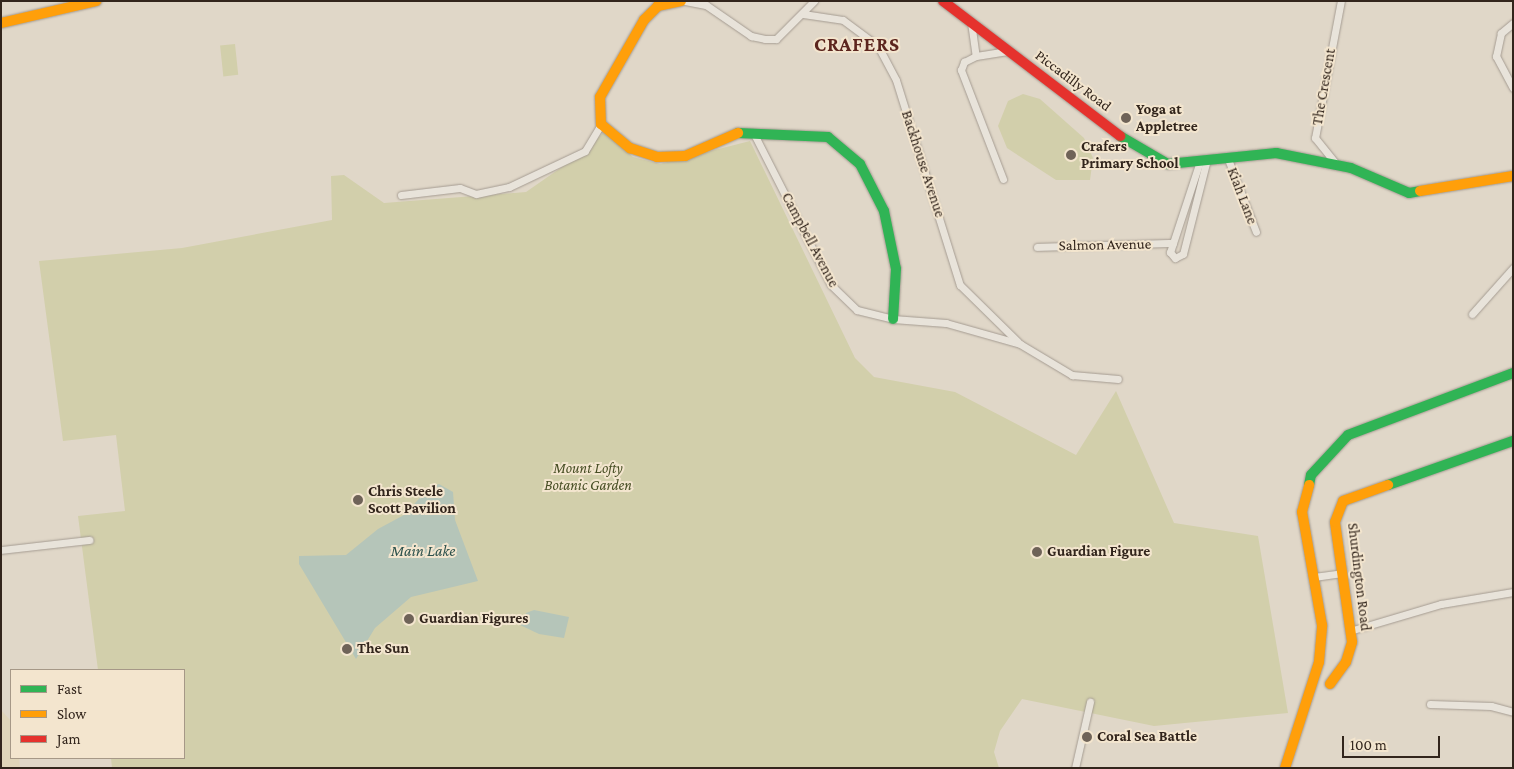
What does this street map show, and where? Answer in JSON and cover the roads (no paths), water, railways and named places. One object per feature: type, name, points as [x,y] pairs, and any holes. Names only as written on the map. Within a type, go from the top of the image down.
[{"type":"main road","points":[[1,22],[96,1]]},
{"type":"main road","points":[[681,1],[658,6],[644,20],[600,97],[601,124],[630,148],[657,157],[685,156],[738,133],[828,137],[860,164],[884,211],[896,269],[893,320]]},
{"type":"main road","name":"Piccadilly Road","points":[[944,1],[1144,154],[1168,164],[1203,164],[1276,153],[1338,165],[1409,193],[1513,176]]},
{"type":"main road","points":[[1285,768],[1319,662],[1322,625],[1314,576],[1303,530],[1303,496],[1311,475],[1330,450],[1348,435],[1386,419],[1513,373]]},
{"type":"main road","name":"Shurdington Road","points":[[1330,684],[1346,662],[1352,630],[1335,522],[1343,501],[1513,441]]},
{"type":"street","points":[[685,1],[706,5],[751,36],[764,39],[776,39],[814,1]]},
{"type":"street","name":"The Crescent","points":[[1338,165],[1315,138],[1341,1]]},
{"type":"street","name":"Backhouse Avenue","points":[[803,14],[843,20],[878,46],[896,80],[960,284],[1020,344]]},
{"type":"street","points":[[971,22],[976,56]]},
{"type":"street","points":[[1513,24],[1501,33],[1496,56],[1513,88]]},
{"type":"street","points":[[1003,179],[961,70],[964,62],[976,56],[1008,51]]},
{"type":"street","points":[[401,195],[460,188],[476,194],[510,187],[585,151],[601,124]]},
{"type":"street","name":"Campbell Avenue","points":[[754,134],[831,285],[857,310],[893,320],[946,323],[1020,344],[1072,375],[1118,379]]},
{"type":"street","name":"Kiah Lane","points":[[1228,159],[1256,232]]},
{"type":"street","points":[[1203,164],[1183,254],[1175,258],[1170,252],[1203,164]]},
{"type":"street","name":"Salmon Avenue","points":[[1037,247],[1173,243]]},
{"type":"street","points":[[1472,314],[1513,268]]},
{"type":"street","points":[[1,550],[89,540]]},
{"type":"street","points":[[1314,576],[1342,573]]},
{"type":"street","points":[[1352,630],[1441,604],[1513,592]]},
{"type":"street","points":[[1075,768],[1090,702]]},
{"type":"street","points":[[1430,704],[1491,706],[1513,712]]},
{"type":"water","name":"Main Lake","points":[[439,484],[453,492],[455,520],[478,581],[411,597],[375,628],[356,659],[299,564],[299,556],[346,555],[378,529],[404,515],[429,488]]},
{"type":"water","points":[[534,610],[569,617],[564,638],[539,634],[520,625],[526,613]]},
{"type":"place","name":"Yoga at Appletree","points":[[1126,118]]},
{"type":"place","name":"Crafers Primary School","points":[[1071,155]]},
{"type":"place","name":"Chris Steele Scott Pavilion","points":[[358,500]]},
{"type":"place","name":"Guardian Figure","points":[[1037,552]]},
{"type":"place","name":"Guardian Figures","points":[[409,619]]},
{"type":"place","name":"The Sun","points":[[347,649]]},
{"type":"place","name":"Coral Sea Battle","points":[[1087,737]]},
{"type":"district","name":"CRAFERS","points":[[857,44]]},
{"type":"park label","name":"Mount Lofty Botanic Garden","points":[[588,476]]}]
